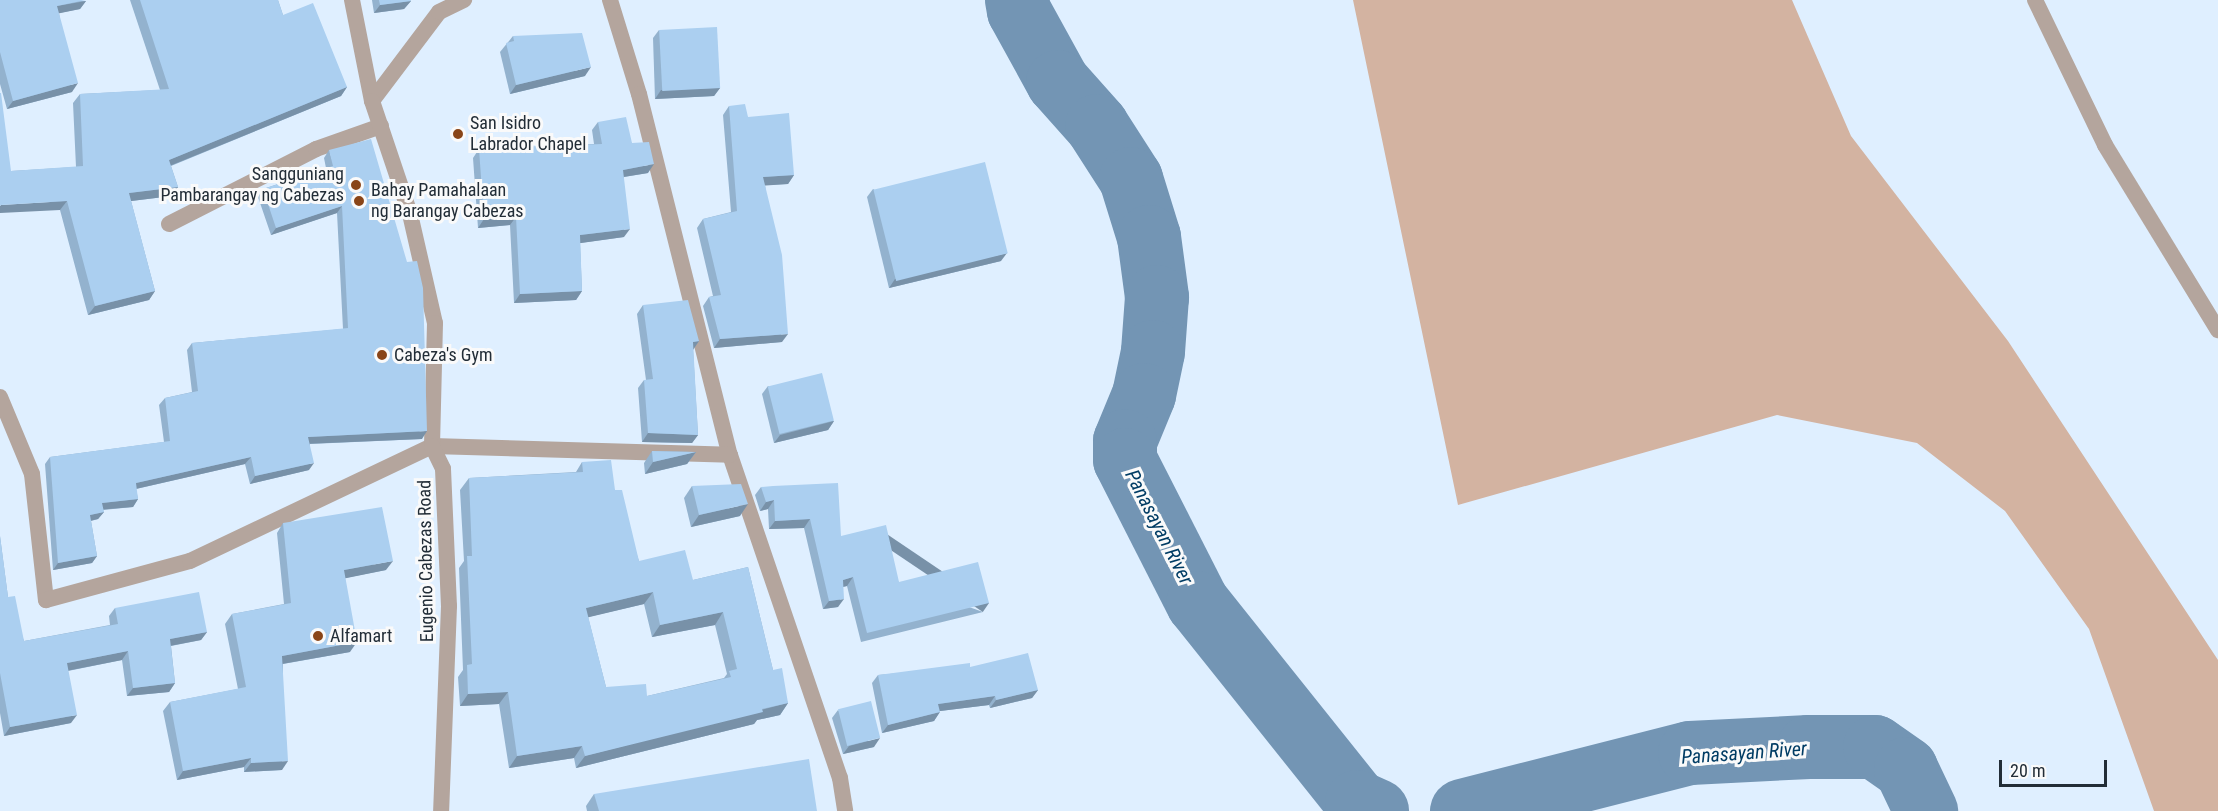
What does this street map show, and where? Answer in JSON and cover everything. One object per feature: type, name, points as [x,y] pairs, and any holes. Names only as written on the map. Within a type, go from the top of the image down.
[{"type":"street","name":"Eugenio Cabezas Road","points":[[352,0],[372,101],[410,214],[435,323],[432,446],[443,470],[449,606],[441,811]]},
{"type":"street","points":[[372,101],[439,12],[464,0]]},
{"type":"street","points":[[610,0],[639,94],[730,455],[840,778],[845,811]]},
{"type":"street","points":[[2035,0],[2105,145],[2218,330]]},
{"type":"street","points":[[169,224],[316,149],[381,126]]},
{"type":"street","points":[[0,397],[32,474],[46,600],[190,561],[432,446],[730,455]]},
{"type":"shaded area","points":[[1353,0],[1792,0],[1851,136],[2008,341],[2218,660],[2218,811],[2154,811],[2089,629],[2005,511],[1917,443],[1777,415],[1458,505]]},
{"type":"building","points":[[0,0],[86,0],[57,6],[78,83],[13,101],[0,52]]},
{"type":"building","points":[[140,0],[278,0],[283,15],[313,3],[347,87],[169,160],[178,187],[129,193],[155,291],[95,306],[67,201],[0,206],[0,93],[11,171],[83,166],[80,94],[169,89]]},
{"type":"building","points":[[379,0],[410,0],[411,1],[380,5]]},
{"type":"building","points":[[717,27],[720,88],[662,91],[659,30]]},
{"type":"building","points":[[582,33],[591,67],[516,85],[506,43],[514,41],[513,36]]},
{"type":"building","points":[[745,104],[748,117],[789,113],[794,175],[763,177],[782,255],[788,334],[720,339],[709,297],[721,295],[703,219],[737,211],[729,106]]},
{"type":"building","points":[[626,117],[632,143],[649,142],[654,164],[623,170],[630,229],[580,235],[582,291],[520,294],[516,217],[484,219],[479,149],[602,144],[598,122]]},
{"type":"building","points":[[371,139],[407,262],[417,261],[423,288],[427,431],[308,437],[314,463],[255,476],[251,457],[136,483],[138,499],[102,503],[104,512],[90,515],[97,556],[58,563],[50,457],[170,441],[165,398],[198,391],[192,343],[348,328],[342,206],[276,228],[263,189],[333,166],[329,150]]},
{"type":"building","points":[[985,162],[1008,253],[896,281],[873,190]]},
{"type":"building","points":[[688,300],[699,341],[693,342],[698,435],[648,433],[644,380],[653,379],[643,305]]},
{"type":"building","points":[[822,373],[834,421],[780,434],[768,387]]},
{"type":"building","points":[[652,451],[696,452],[653,462]]},
{"type":"building","points":[[611,460],[615,490],[622,490],[639,561],[685,550],[693,580],[748,567],[773,670],[782,668],[788,703],[762,709],[763,712],[585,756],[582,746],[517,756],[508,692],[468,694],[467,665],[472,664],[467,556],[472,556],[469,478],[583,472],[582,462]],"holes":[[[653,592],[660,625],[723,612],[737,669],[729,671],[731,677],[647,696],[646,684],[606,687],[586,608]]]},
{"type":"building","points":[[838,483],[841,536],[886,525],[899,582],[978,562],[989,603],[867,633],[853,577],[843,580],[844,599],[829,601],[810,519],[775,521],[774,500],[766,502],[761,487]]},
{"type":"building","points":[[741,484],[748,504],[699,515],[692,486]]},
{"type":"building","points":[[382,507],[393,561],[344,570],[357,642],[282,656],[288,761],[251,763],[251,758],[183,771],[170,702],[246,687],[232,614],[291,603],[283,523]]},
{"type":"building","points":[[0,536],[8,597],[15,596],[24,641],[118,624],[115,608],[199,592],[207,632],[170,639],[175,683],[133,688],[128,651],[67,663],[77,715],[10,727],[0,673]]},
{"type":"building","points":[[1028,653],[1038,690],[996,700],[995,696],[938,704],[940,712],[888,725],[878,675],[970,663],[970,667]]},
{"type":"building","points":[[871,701],[880,738],[847,746],[838,709]]},
{"type":"building","points":[[809,759],[817,811],[599,811],[594,794]]},
{"type":"waterway","name":"Panasayan River","points":[[1017,0],[1019,11],[1058,82],[1097,126],[1131,179],[1149,237],[1157,297],[1153,352],[1144,395],[1125,441],[1125,460],[1198,603],[1357,802],[1377,811]]},
{"type":"waterway","name":"Panasayan River","points":[[1462,811],[1690,753],[1809,747],[1875,747],[1906,769],[1926,811]]},
{"type":"place","name":"San Isidro Labrador Chapel","points":[[458,134]]},
{"type":"place","name":"Sangguniang Pambarangay ng Cabezas","points":[[356,185]]},
{"type":"place","name":"Bahay Pamahalaan ng Barangay Cabezas","points":[[359,201]]},
{"type":"place","name":"Cabeza's Gym","points":[[382,355]]},
{"type":"place","name":"Alfamart","points":[[318,636]]}]
